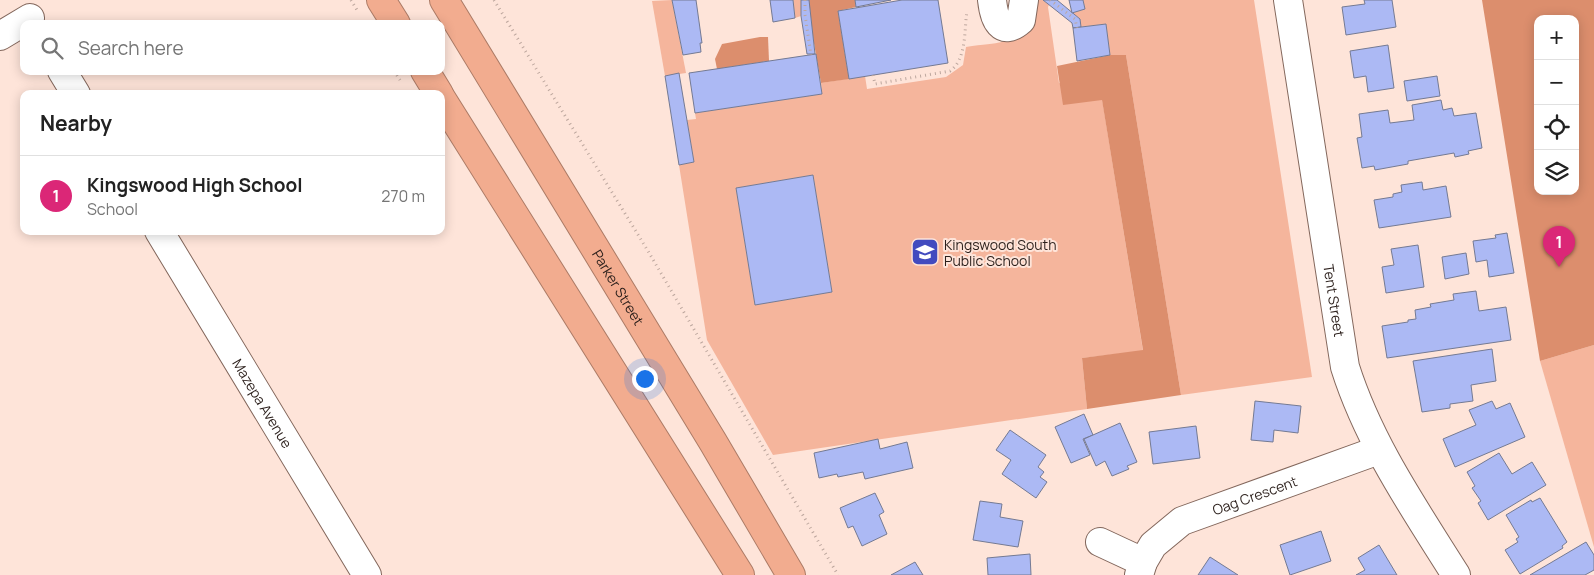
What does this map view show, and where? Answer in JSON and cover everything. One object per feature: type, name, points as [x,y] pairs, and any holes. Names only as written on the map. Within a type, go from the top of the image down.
[{"type":"highway","points":[[381,0],[394,20]]},
{"type":"highway","name":"Parker Street","points":[[444,0],[708,433],[791,575]]},
{"type":"highway","points":[[427,75],[437,90]]},
{"type":"highway","points":[[445,104],[740,575]]},
{"type":"street","points":[[992,0],[996,20],[1000,25],[1007,27],[1014,26],[1021,20],[1024,0]]},
{"type":"street","name":"Tent Street","points":[[1288,0],[1343,353],[1358,402],[1379,450],[1456,575]]},
{"type":"street","points":[[0,36],[20,20]]},
{"type":"street","points":[[64,75],[74,90]]},
{"type":"street","name":"Mazepa Avenue","points":[[161,235],[367,575]]},
{"type":"street","name":"Oag Crescent","points":[[1100,542],[1141,569],[1153,545],[1182,521],[1379,450]]},
{"type":"path","points":[[494,0],[648,251],[838,575]]},
{"type":"path","points":[[805,0],[805,15],[811,55]]},
{"type":"path","points":[[1050,0],[1075,20],[1077,28]]},
{"type":"path","points":[[873,75],[875,84],[950,71],[956,67],[961,58],[967,10]]},
{"type":"shaded area","points":[[672,0],[686,73],[665,76],[652,1]]},
{"type":"shaded area","points":[[793,0],[801,0],[801,16],[795,18]]},
{"type":"shaded area","points":[[809,0],[855,0],[856,7],[838,11],[849,79],[821,83],[809,15]]},
{"type":"shaded area","name":"Kingswood South Public School","points":[[1030,0],[1043,0],[1049,5],[1059,83],[1102,99],[1143,351],[1082,358],[1087,409],[773,455],[707,340],[679,165],[694,162],[687,120],[696,119],[695,113],[822,94],[821,83],[865,76],[867,89],[946,77],[963,65],[966,47],[1003,42],[1010,39],[1019,27]],"holes":[[[813,175],[832,292],[755,305],[736,188]]]},
{"type":"shaded area","points":[[1083,0],[1254,0],[1312,377],[1181,395],[1126,55],[1110,55],[1106,24],[1081,27],[1080,19],[1072,13],[1085,9]]},
{"type":"shaded area","points":[[1482,0],[1594,0],[1594,345],[1540,361]]},
{"type":"shaded area","points":[[768,37],[769,61],[717,69],[715,59],[722,44]]},
{"type":"shaded area","points":[[1110,55],[1126,55],[1181,395],[1087,409],[1082,358],[1143,350],[1102,100],[1063,105],[1057,66]]},
{"type":"shaded area","points":[[1594,345],[1594,547],[1540,361]]},
{"type":"building","points":[[672,0],[696,0],[702,43],[700,43],[701,52],[683,55]]},
{"type":"building","points":[[770,0],[793,0],[795,18],[773,22]]},
{"type":"building","points":[[801,0],[809,0],[815,54],[807,54],[801,16]]},
{"type":"building","points":[[855,0],[891,0],[856,7]]},
{"type":"building","points":[[902,0],[938,0],[948,63],[849,79],[838,11]]},
{"type":"building","points":[[1043,0],[1057,0],[1080,19],[1081,27],[1073,28],[1072,23]]},
{"type":"building","points":[[1069,0],[1083,0],[1085,9],[1072,13]]},
{"type":"building","points":[[1364,0],[1392,0],[1396,27],[1346,35],[1342,7],[1365,4]]},
{"type":"building","points":[[1106,24],[1110,55],[1077,61],[1073,28]]},
{"type":"building","points":[[1388,45],[1394,88],[1368,92],[1366,76],[1354,78],[1350,51]]},
{"type":"building","points":[[816,54],[822,94],[695,113],[689,73]]},
{"type":"building","points":[[679,73],[694,162],[679,165],[665,76]]},
{"type":"building","points":[[1437,76],[1440,96],[1407,101],[1404,81]]},
{"type":"building","points":[[1441,100],[1443,110],[1452,108],[1454,116],[1476,113],[1482,148],[1468,151],[1469,154],[1455,157],[1454,153],[1408,161],[1408,164],[1375,170],[1374,166],[1362,168],[1357,138],[1362,137],[1359,114],[1388,110],[1390,123],[1414,120],[1412,105]]},
{"type":"building","points":[[813,175],[832,292],[755,305],[736,188]]},
{"type":"building","points":[[1422,182],[1423,190],[1446,186],[1451,217],[1379,228],[1374,200],[1393,197],[1393,194],[1402,192],[1401,185]]},
{"type":"building","points":[[1507,233],[1514,273],[1489,277],[1487,260],[1476,262],[1473,241],[1496,238],[1495,235]]},
{"type":"building","points":[[1418,245],[1424,287],[1386,293],[1382,267],[1394,265],[1391,249]]},
{"type":"building","points":[[1466,253],[1469,274],[1445,279],[1442,257]]},
{"type":"building","points":[[1476,291],[1479,311],[1506,307],[1511,340],[1387,358],[1382,326],[1408,322],[1408,320],[1416,319],[1415,310],[1431,307],[1430,304],[1454,300],[1453,294]]},
{"type":"building","points":[[1492,349],[1496,381],[1471,385],[1473,401],[1450,404],[1450,408],[1422,412],[1413,361]]},
{"type":"building","points":[[1255,401],[1301,406],[1298,433],[1274,430],[1273,442],[1251,440]]},
{"type":"building","points":[[1492,401],[1496,409],[1510,403],[1525,437],[1455,467],[1443,439],[1476,425],[1469,410]]},
{"type":"building","points":[[1084,414],[1093,435],[1083,439],[1090,455],[1071,463],[1055,427]]},
{"type":"building","points":[[1120,423],[1137,462],[1127,466],[1129,469],[1112,476],[1105,461],[1096,466],[1084,439]]},
{"type":"building","points":[[1196,426],[1200,458],[1153,464],[1149,432]]},
{"type":"building","points":[[1010,430],[1046,455],[1038,467],[1044,472],[1040,477],[1047,482],[1036,498],[1002,474],[1011,460],[996,450]]},
{"type":"building","points":[[878,439],[880,449],[907,442],[913,468],[865,479],[863,472],[838,477],[837,474],[819,478],[814,453]]},
{"type":"building","points":[[1499,453],[1512,474],[1532,462],[1546,485],[1488,520],[1478,503],[1481,501],[1472,488],[1475,486],[1467,472]]},
{"type":"building","points":[[875,493],[884,512],[879,515],[887,534],[862,546],[853,526],[848,528],[840,508]]},
{"type":"building","points":[[1540,498],[1567,542],[1562,546],[1563,548],[1520,574],[1505,550],[1518,542],[1516,539],[1519,537],[1506,515],[1531,500],[1532,502]]},
{"type":"building","points":[[980,501],[1002,504],[1000,517],[1023,521],[1018,547],[973,540]]},
{"type":"building","points":[[1321,531],[1331,561],[1290,575],[1280,545]]},
{"type":"building","points":[[1586,542],[1594,555],[1594,570],[1585,575],[1530,575]]},
{"type":"building","points":[[1379,545],[1397,575],[1356,575],[1365,570],[1358,558]]},
{"type":"building","points":[[1030,554],[1031,575],[988,575],[987,558]]},
{"type":"building","points":[[1210,557],[1238,575],[1198,575]]},
{"type":"building","points":[[915,562],[923,575],[891,575]]},
{"type":"place","name":"Kingswood South Public School","points":[[925,252]]},
{"type":"place","name":"Kingswood High School","points":[[1559,267]]}]
